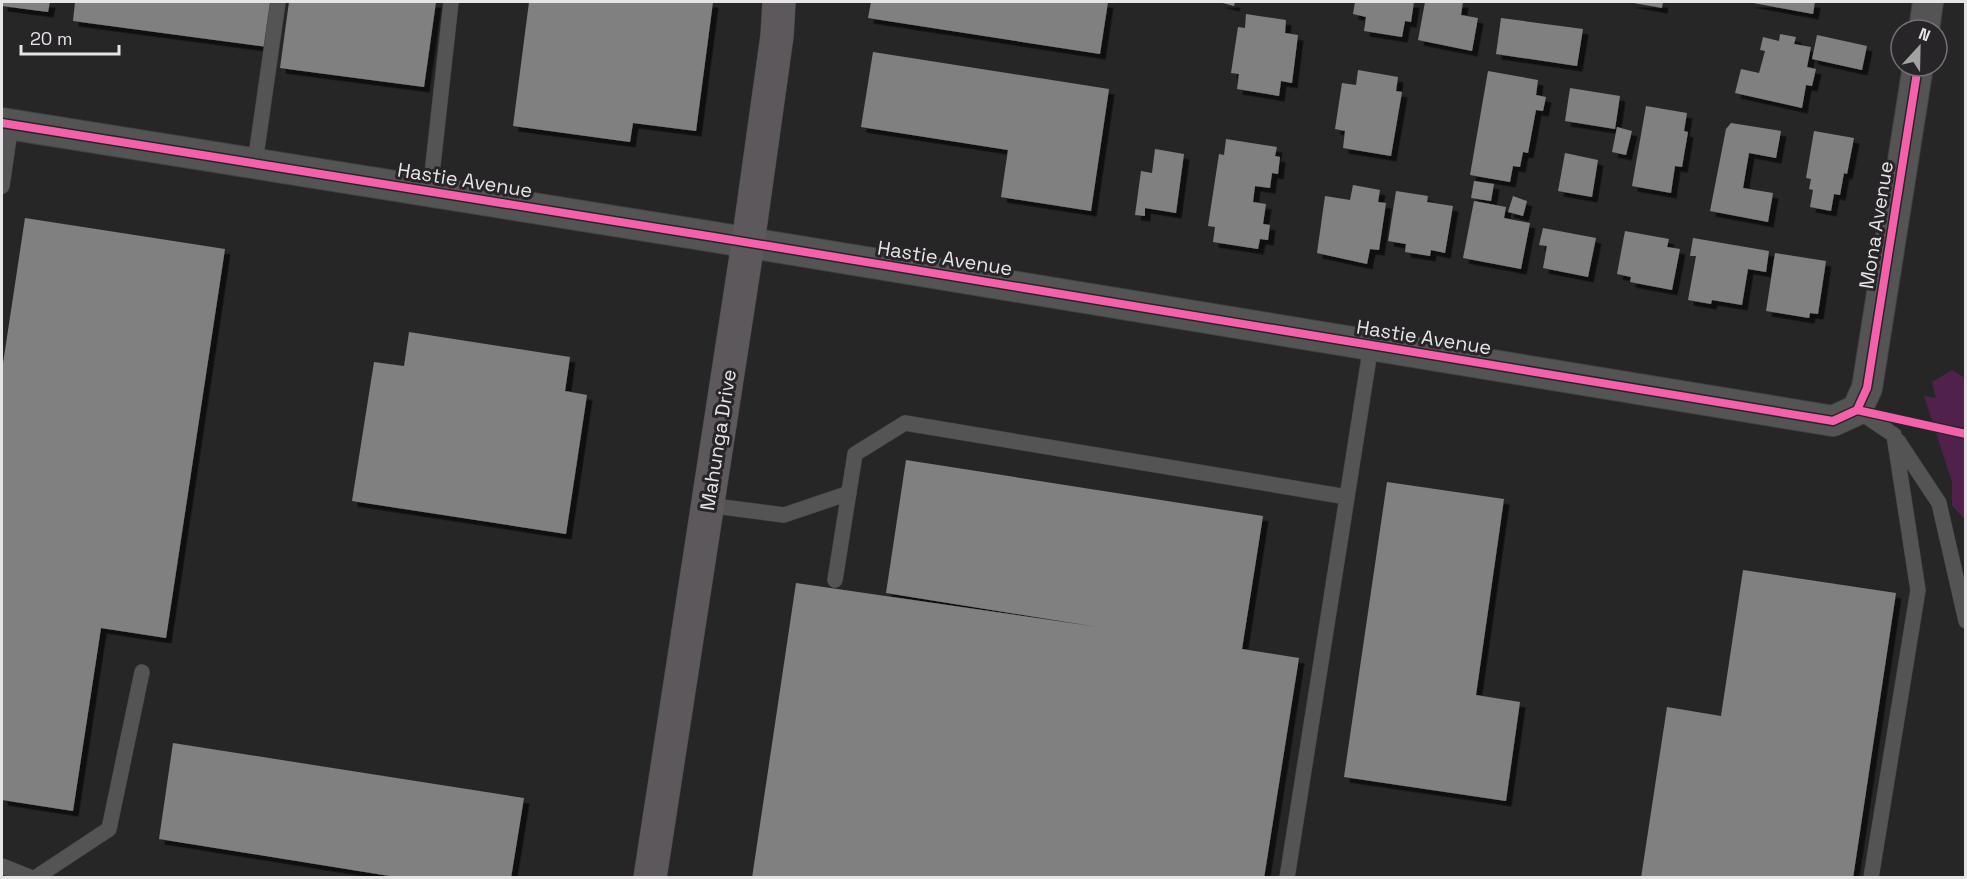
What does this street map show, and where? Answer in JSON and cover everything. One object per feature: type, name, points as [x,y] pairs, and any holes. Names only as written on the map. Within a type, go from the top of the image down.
[{"type":"main road","name":"Mahunga Drive","points":[[650,878],[748,243],[777,36],[778,2]]},
{"type":"street","points":[[1926,18],[1928,2]]},
{"type":"street","name":"Mona Avenue","points":[[1862,399],[1916,78]]},
{"type":"street","name":"Hastie Avenue","points":[[6,123],[1833,421],[1862,399]]},
{"type":"lane","points":[[255,163],[278,2]]},
{"type":"lane","points":[[430,192],[451,2]]},
{"type":"lane","points":[[2,186],[6,123]]},
{"type":"lane","points":[[1287,878],[1371,345]]},
{"type":"lane","points":[[1862,399],[1894,435],[1938,503],[1965,621]]},
{"type":"lane","points":[[836,579],[855,454],[905,423],[1347,497]]},
{"type":"lane","points":[[1870,878],[1917,590],[1894,435]]},
{"type":"lane","points":[[707,505],[784,515],[849,493]]},
{"type":"lane","points":[[2,866],[33,878],[108,829],[142,672]]},
{"type":"shaded area","points":[[1952,370],[1965,378],[1965,520],[1952,505],[1952,482],[1924,396],[1936,398],[1932,382]]},
{"type":"building","points":[[2,2],[50,2],[48,12],[2,6]]},
{"type":"building","points":[[75,2],[274,2],[268,47],[73,21]]},
{"type":"building","points":[[289,2],[436,2],[424,87],[280,68]]},
{"type":"building","points":[[529,2],[713,2],[696,131],[633,123],[630,142],[513,126]]},
{"type":"building","points":[[871,2],[1108,2],[1100,54],[868,18]]},
{"type":"building","points":[[1219,2],[1235,2],[1234,6]]},
{"type":"building","points":[[1355,2],[1414,2],[1411,22],[1405,21],[1402,37],[1364,31],[1366,17],[1353,14]]},
{"type":"building","points":[[1425,2],[1463,2],[1461,15],[1478,18],[1472,51],[1418,40]]},
{"type":"building","points":[[1628,2],[1663,2],[1662,8]]},
{"type":"building","points":[[1748,2],[1815,2],[1813,14]]},
{"type":"building","points":[[1246,14],[1286,20],[1285,33],[1298,35],[1292,83],[1281,81],[1279,96],[1237,89],[1239,74],[1231,73],[1238,27],[1245,28]]},
{"type":"building","points":[[1501,18],[1583,29],[1577,66],[1496,54]]},
{"type":"building","points":[[1780,34],[1796,37],[1794,44],[1811,47],[1807,67],[1816,69],[1812,86],[1806,85],[1802,108],[1735,93],[1741,69],[1759,73],[1765,51],[1760,50],[1763,37],[1779,41]]},
{"type":"building","points":[[1817,35],[1867,46],[1862,70],[1812,59]]},
{"type":"building","points":[[873,52],[1109,89],[1091,211],[1001,197],[1008,150],[861,127]]},
{"type":"building","points":[[1358,70],[1398,77],[1396,91],[1402,92],[1391,156],[1343,148],[1345,131],[1335,129],[1342,83],[1356,85]]},
{"type":"building","points":[[1488,71],[1538,80],[1536,95],[1546,97],[1543,111],[1536,110],[1528,153],[1523,152],[1520,167],[1513,166],[1510,182],[1470,175]]},
{"type":"building","points":[[1570,88],[1620,96],[1615,129],[1565,121]]},
{"type":"building","points":[[1646,106],[1687,113],[1684,131],[1688,132],[1682,167],[1675,166],[1671,193],[1632,186]]},
{"type":"building","points":[[1731,123],[1781,131],[1776,158],[1749,153],[1743,188],[1773,193],[1768,222],[1710,211],[1726,129]]},
{"type":"building","points":[[1617,127],[1632,131],[1626,155],[1612,152]]},
{"type":"building","points":[[1814,131],[1854,138],[1847,174],[1844,173],[1840,195],[1834,194],[1831,211],[1810,207],[1813,190],[1809,189],[1811,179],[1806,178]]},
{"type":"building","points":[[1226,139],[1277,147],[1275,156],[1280,157],[1278,174],[1272,173],[1270,188],[1255,186],[1253,202],[1266,204],[1263,224],[1270,225],[1268,240],[1260,239],[1258,249],[1213,242],[1215,227],[1208,226],[1219,154],[1224,155]]},
{"type":"building","points":[[1155,149],[1184,154],[1176,213],[1145,208],[1145,216],[1135,215],[1141,171],[1152,173]]},
{"type":"building","points":[[1565,153],[1598,160],[1592,197],[1558,191]]},
{"type":"building","points":[[1474,181],[1494,184],[1491,201],[1471,198]]},
{"type":"building","points":[[1353,185],[1380,190],[1378,202],[1386,203],[1379,250],[1370,249],[1367,264],[1317,253],[1325,196],[1350,200]]},
{"type":"building","points":[[1396,191],[1428,196],[1427,202],[1453,206],[1445,253],[1431,250],[1430,256],[1405,252],[1406,244],[1388,241]]},
{"type":"building","points":[[1513,196],[1527,201],[1523,216],[1508,212]]},
{"type":"building","points":[[1474,201],[1506,207],[1504,218],[1530,223],[1521,269],[1463,258]]},
{"type":"building","points":[[25,218],[225,249],[166,638],[101,628],[73,811],[2,800],[2,370]]},
{"type":"building","points":[[1543,228],[1596,238],[1588,277],[1543,268],[1547,246],[1539,245]]},
{"type":"building","points":[[1625,231],[1669,239],[1667,247],[1680,249],[1672,290],[1630,282],[1631,277],[1617,274]]},
{"type":"building","points":[[1693,238],[1769,251],[1766,272],[1748,269],[1742,305],[1712,300],[1711,304],[1688,300],[1696,256],[1690,256]]},
{"type":"building","points":[[1775,253],[1826,261],[1818,314],[1810,313],[1809,318],[1766,311]]},
{"type":"building","points":[[409,332],[570,357],[565,391],[587,395],[566,534],[352,501],[374,362],[404,366]]},
{"type":"building","points":[[906,460],[1263,516],[1242,649],[1299,658],[1264,878],[752,878],[796,583],[1098,627],[886,593]]},
{"type":"building","points":[[1387,482],[1504,499],[1476,695],[1520,702],[1506,801],[1344,777]]},
{"type":"building","points":[[1743,570],[1896,593],[1853,878],[1641,878],[1667,707],[1721,716]]},
{"type":"building","points":[[173,743],[524,798],[511,878],[402,878],[159,839]]},
{"type":"cycle path","points":[[2,123],[714,237],[1833,421],[1857,410],[1867,388],[1916,78]]},
{"type":"cycle path","points":[[1857,410],[1966,434]]}]
